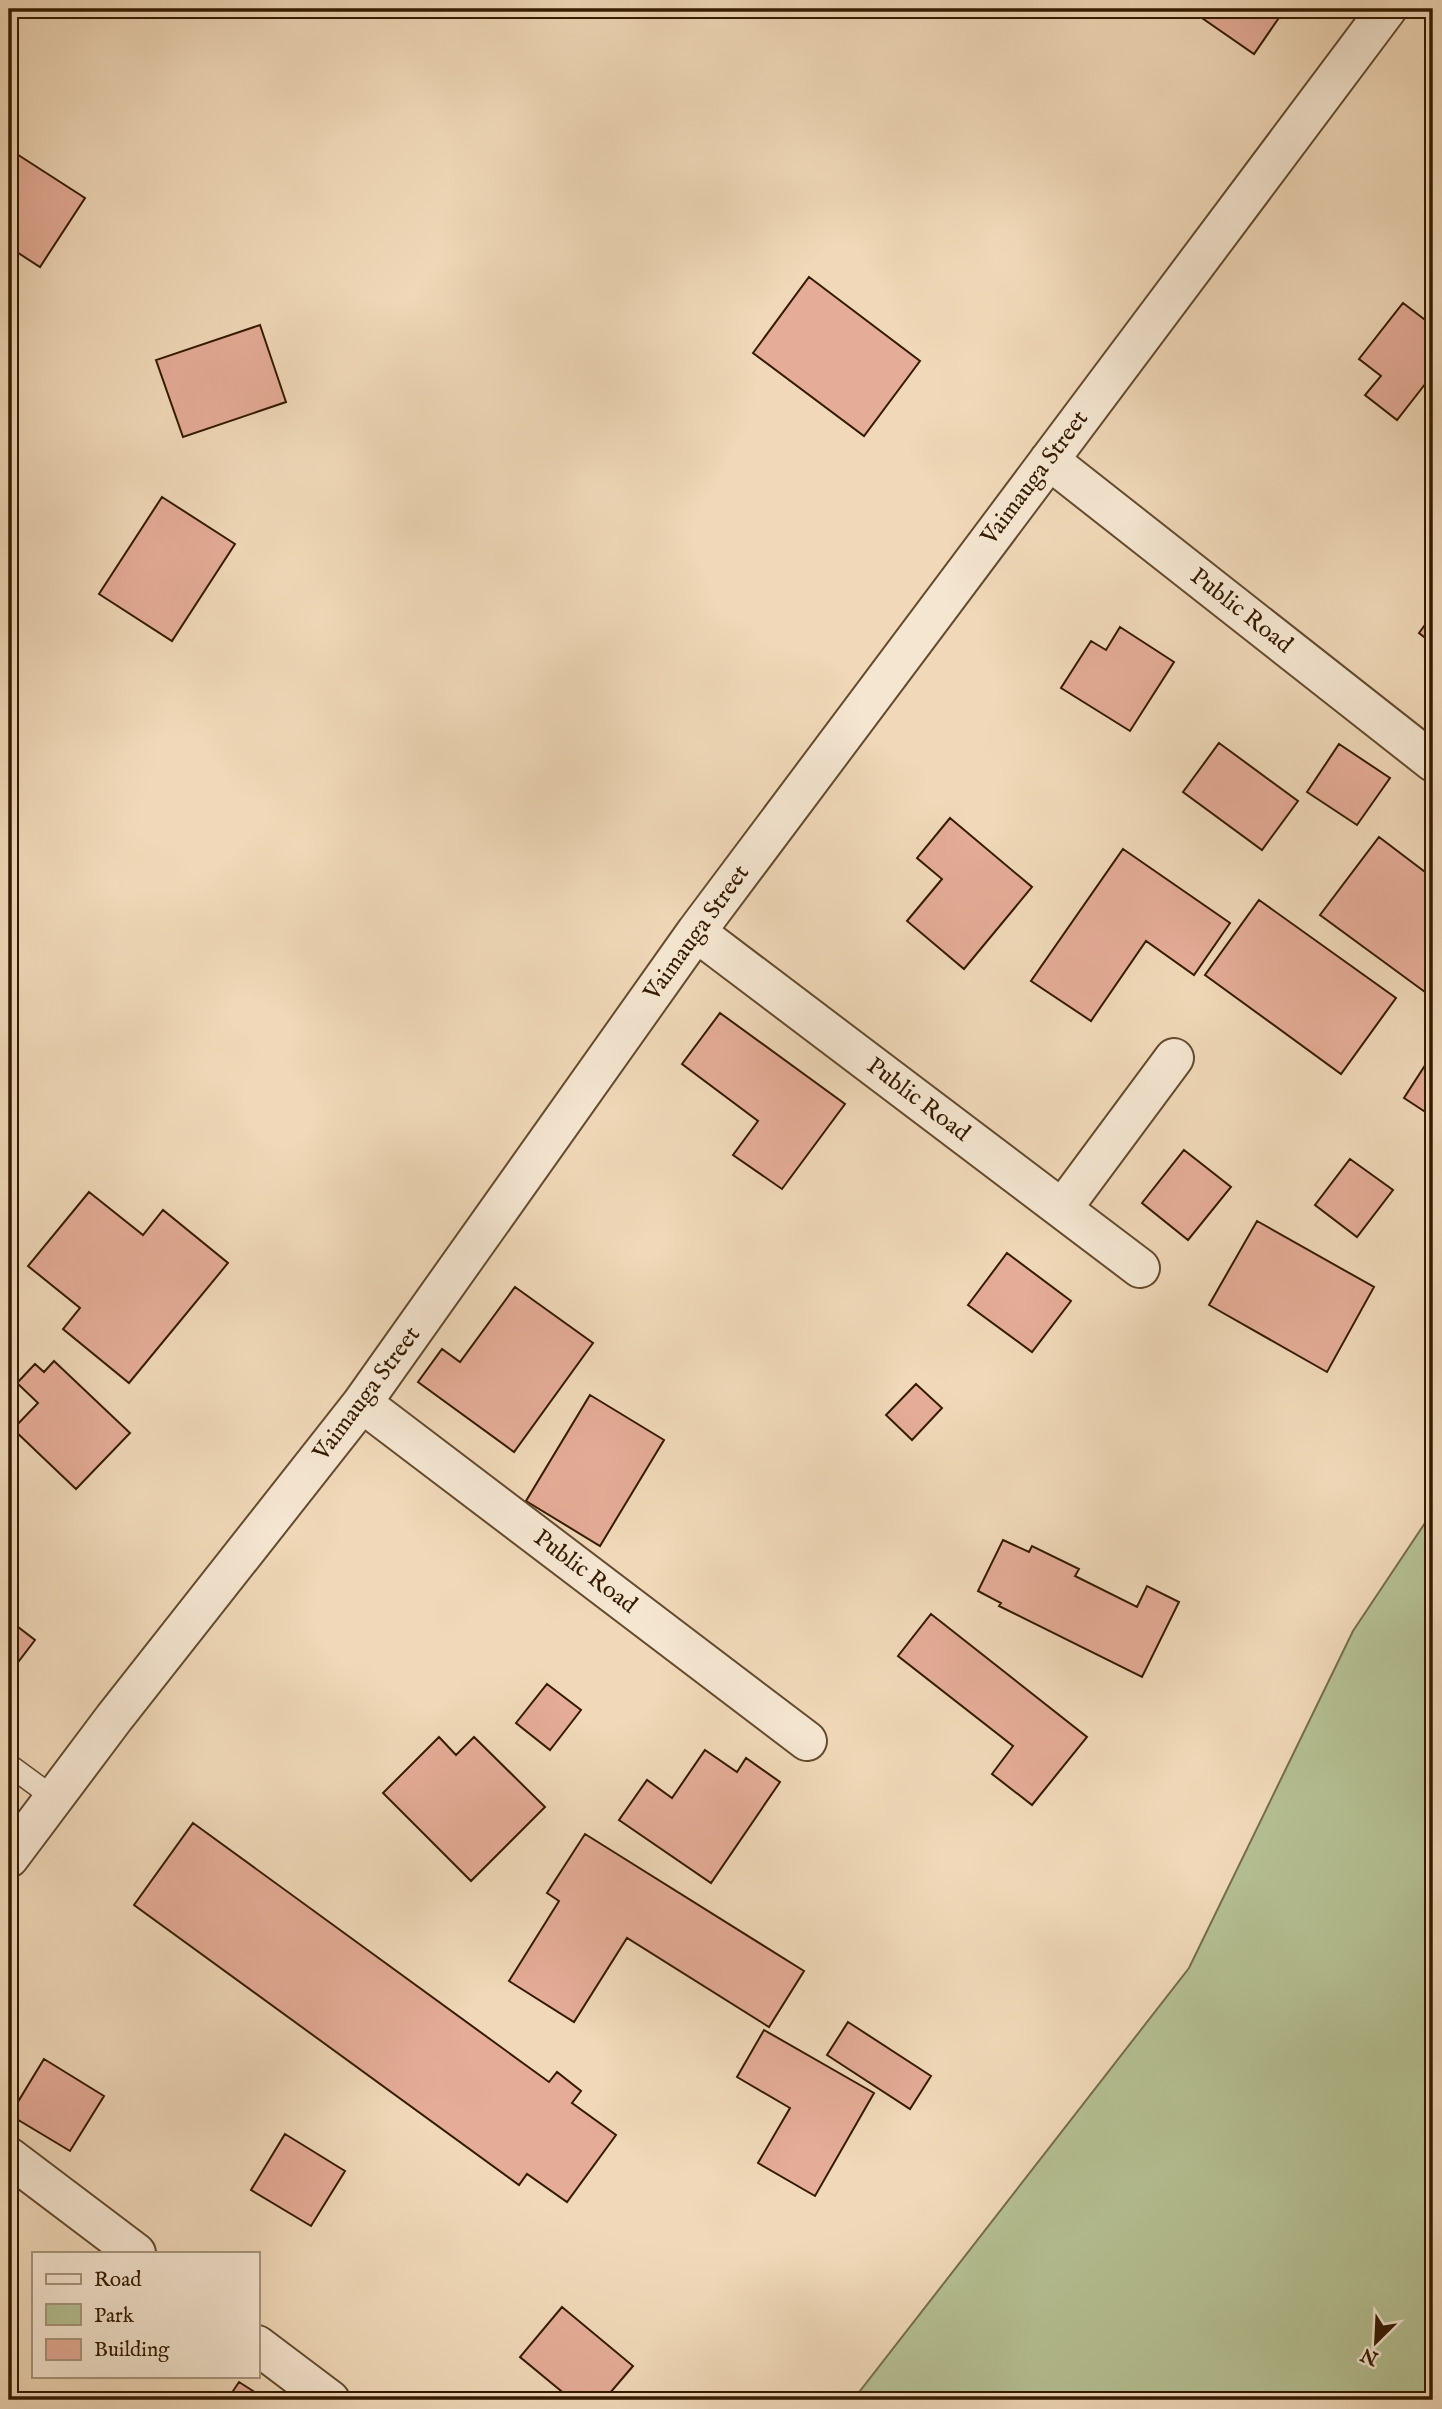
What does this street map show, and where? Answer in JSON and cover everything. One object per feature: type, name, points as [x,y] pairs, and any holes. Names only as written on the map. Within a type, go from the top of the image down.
[{"type":"street","name":"Vaimauga Street","points":[[9,1858],[114,1718],[362,1404],[696,932],[1387,9]]},
{"type":"street","name":"Public Road","points":[[1049,460],[1433,762]]},
{"type":"street","name":"Public Road","points":[[696,932],[1140,1268]]},
{"type":"street","points":[[1062,1209],[1174,1058]]},
{"type":"street","name":"Public Road","points":[[362,1404],[807,1741]]},
{"type":"street","points":[[9,2157],[135,2252]]},
{"type":"street","points":[[259,2347],[330,2400]]},
{"type":"lane","points":[[9,1765],[54,1798]]},
{"type":"green space","points":[[1433,1511],[1433,2400],[853,2400],[1189,1968],[1353,1631]]},
{"type":"building","points":[[1189,9],[1285,9],[1254,54]]},
{"type":"building","points":[[9,149],[85,198],[40,267],[9,247]]},
{"type":"building","points":[[809,277],[920,361],[864,436],[753,353]]},
{"type":"building","points":[[1403,303],[1433,326],[1433,374],[1397,420],[1365,395],[1381,376],[1359,359]]},
{"type":"building","points":[[260,325],[286,402],[183,437],[156,360]]},
{"type":"building","points":[[162,497],[235,544],[172,641],[99,594]]},
{"type":"building","points":[[1433,614],[1433,644],[1419,633]]},
{"type":"building","points":[[1120,627],[1174,662],[1130,731],[1061,688],[1091,641],[1106,650]]},
{"type":"building","points":[[1219,743],[1298,801],[1262,850],[1183,792]]},
{"type":"building","points":[[1339,744],[1390,778],[1357,825],[1307,792]]},
{"type":"building","points":[[950,818],[1032,887],[964,969],[907,921],[942,879],[917,858]]},
{"type":"building","points":[[1379,837],[1433,878],[1433,990],[1429,995],[1320,915]]},
{"type":"building","points":[[1123,849],[1230,923],[1194,975],[1146,941],[1091,1021],[1031,981]]},
{"type":"building","points":[[1259,900],[1396,998],[1341,1074],[1205,975]]},
{"type":"building","points":[[720,1013],[845,1104],[782,1189],[733,1155],[758,1121],[682,1064]]},
{"type":"building","points":[[1433,1053],[1433,1117],[1404,1098]]},
{"type":"building","points":[[1184,1150],[1231,1187],[1188,1240],[1142,1203]]},
{"type":"building","points":[[1350,1159],[1393,1190],[1357,1237],[1315,1205]]},
{"type":"building","points":[[89,1192],[143,1235],[163,1210],[228,1263],[129,1383],[63,1329],[80,1308],[28,1266]]},
{"type":"building","points":[[1257,1221],[1374,1287],[1327,1372],[1209,1305]]},
{"type":"building","points":[[1007,1253],[1071,1301],[1032,1352],[968,1305]]},
{"type":"building","points":[[515,1287],[593,1343],[514,1452],[418,1382],[442,1349],[460,1362]]},
{"type":"building","points":[[54,1361],[130,1433],[76,1489],[13,1429],[38,1403],[17,1383],[35,1364],[44,1372]]},
{"type":"building","points":[[916,1384],[942,1408],[912,1440],[886,1415]]},
{"type":"building","points":[[590,1395],[664,1440],[600,1546],[526,1501]]},
{"type":"building","points":[[1003,1540],[1029,1552],[1032,1546],[1079,1569],[1075,1576],[1137,1607],[1147,1586],[1179,1602],[1142,1677],[999,1606],[1001,1603],[978,1591]]},
{"type":"building","points":[[931,1614],[1087,1737],[1032,1805],[992,1774],[1013,1746],[898,1656]]},
{"type":"building","points":[[9,1620],[35,1640],[9,1674]]},
{"type":"building","points":[[547,1684],[581,1710],[550,1750],[516,1723]]},
{"type":"building","points":[[439,1737],[456,1755],[474,1737],[545,1807],[471,1881],[383,1793]]},
{"type":"building","points":[[705,1750],[737,1772],[746,1758],[780,1782],[711,1883],[619,1820],[647,1780],[672,1798]]},
{"type":"building","points":[[193,1823],[549,2082],[557,2072],[581,2091],[572,2103],[616,2135],[567,2202],[527,2174],[519,2185],[134,1905]]},
{"type":"building","points":[[585,1834],[804,1971],[769,2027],[627,1938],[574,2022],[509,1981],[559,1901],[547,1893]]},
{"type":"building","points":[[848,2022],[931,2076],[910,2109],[827,2055]]},
{"type":"building","points":[[764,2030],[874,2093],[815,2196],[758,2163],[790,2108],[737,2077]]},
{"type":"building","points":[[44,2059],[104,2096],[70,2151],[10,2115]]},
{"type":"building","points":[[285,2134],[345,2171],[311,2226],[251,2190]]},
{"type":"building","points":[[562,2307],[633,2366],[604,2400],[572,2400],[520,2357]]},
{"type":"building","points":[[239,2382],[267,2400],[227,2400]]}]
